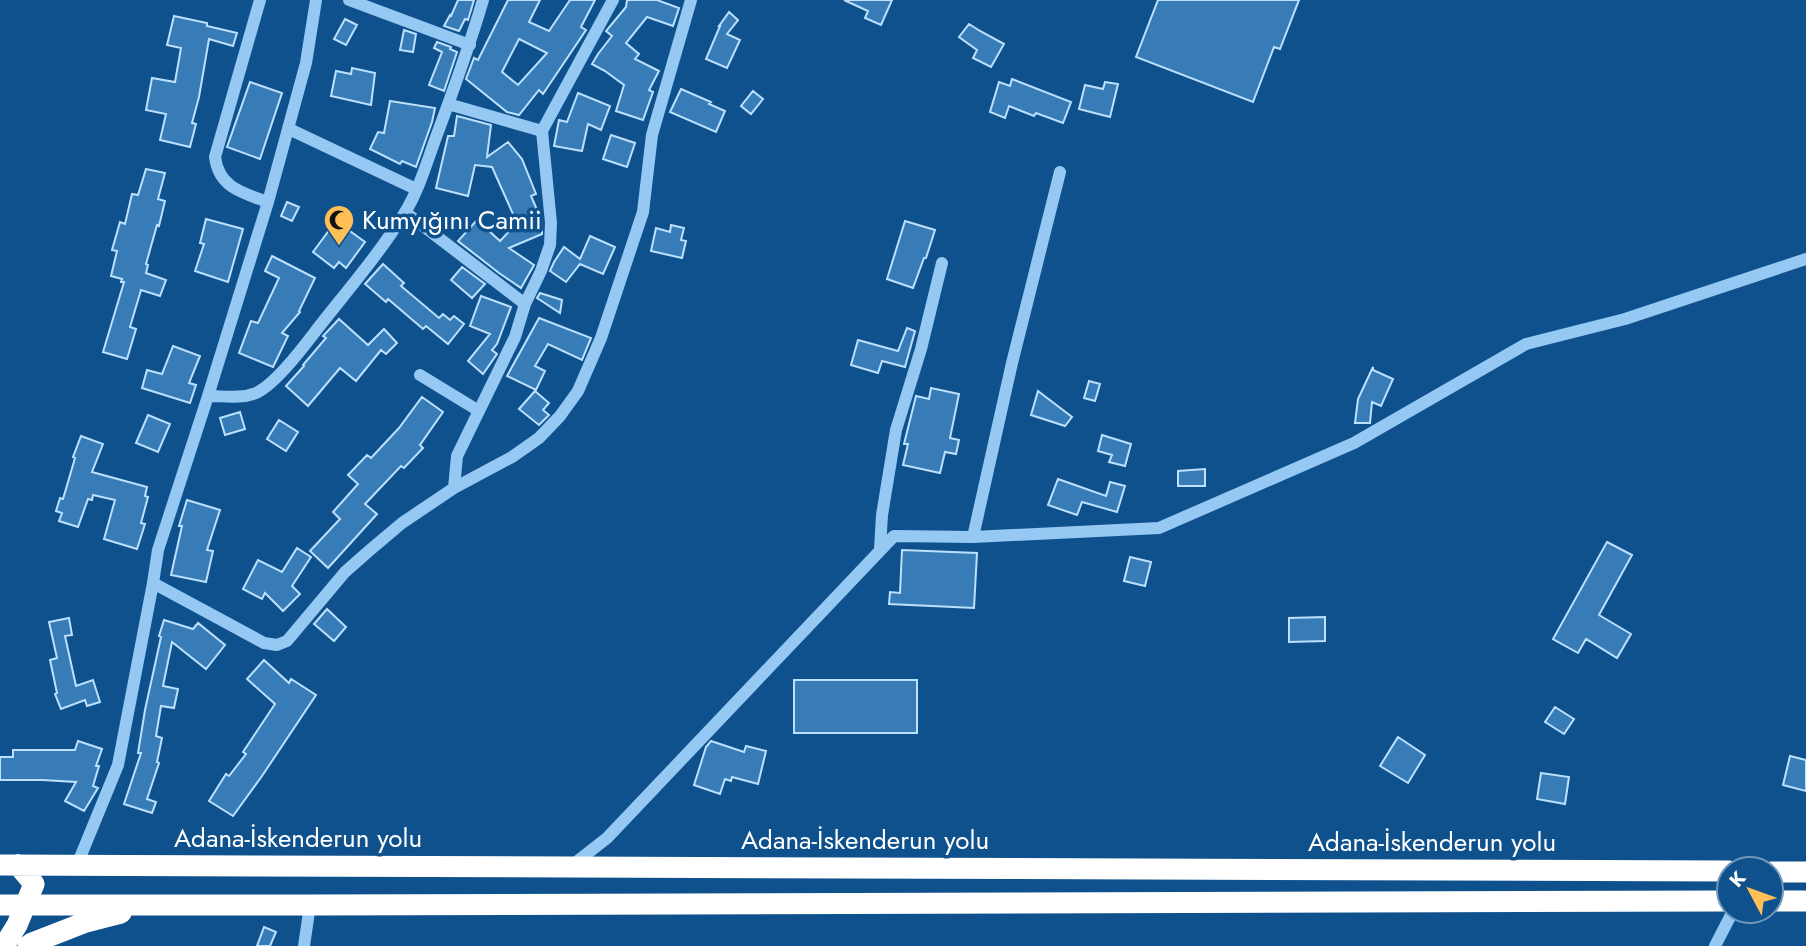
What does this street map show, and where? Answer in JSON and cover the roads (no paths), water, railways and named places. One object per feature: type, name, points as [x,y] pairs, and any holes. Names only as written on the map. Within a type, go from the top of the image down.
[{"type":"highway","name":"Adana-İskenderun yolu","points":[[9,865],[1715,872]]},
{"type":"highway","points":[[9,865],[34,884]]},
{"type":"highway","points":[[7,906],[34,884],[76,865]]},
{"type":"highway","points":[[1785,872],[1806,872]]},
{"type":"highway","points":[[7,906],[1715,901]]},
{"type":"highway","points":[[1785,901],[1806,901]]},
{"type":"highway","points":[[28,946],[86,922],[149,905]]},
{"type":"highway","points":[[4,946],[16,925],[7,906]]},
{"type":"street","points":[[260,0],[215,157],[216,168],[229,185],[268,202]]},
{"type":"street","points":[[76,865],[118,765],[158,550],[289,129],[306,63],[316,0]]},
{"type":"street","points":[[349,0],[470,45]]},
{"type":"street","points":[[208,396],[243,396],[258,392],[273,380],[307,342],[377,253],[405,212],[416,189],[484,0]]},
{"type":"street","points":[[454,488],[457,456],[515,337],[525,304],[550,245],[551,223],[542,131],[613,0]]},
{"type":"street","points":[[153,583],[264,643],[276,645],[287,641],[345,572],[402,523],[454,488],[512,457],[539,438],[560,416],[578,391],[601,338],[643,212],[652,135],[691,0]]},
{"type":"street","points":[[448,104],[542,131]]},
{"type":"street","points":[[289,129],[416,189]]},
{"type":"street","points":[[973,537],[1012,363],[1060,172]]},
{"type":"street","points":[[405,212],[525,304]]},
{"type":"street","points":[[570,867],[607,838],[894,536],[973,537],[1159,527],[1354,443],[1526,344],[1625,320],[1806,259]]},
{"type":"street","points":[[880,549],[882,515],[896,430],[921,349],[942,263]]},
{"type":"street","points":[[420,375],[479,411]]},
{"type":"street","points":[[304,946],[310,905]]},
{"type":"street","points":[[1715,946],[1726,925]]},
{"type":"place","name":"Kumyığını Camii","points":[[339,247]]}]
